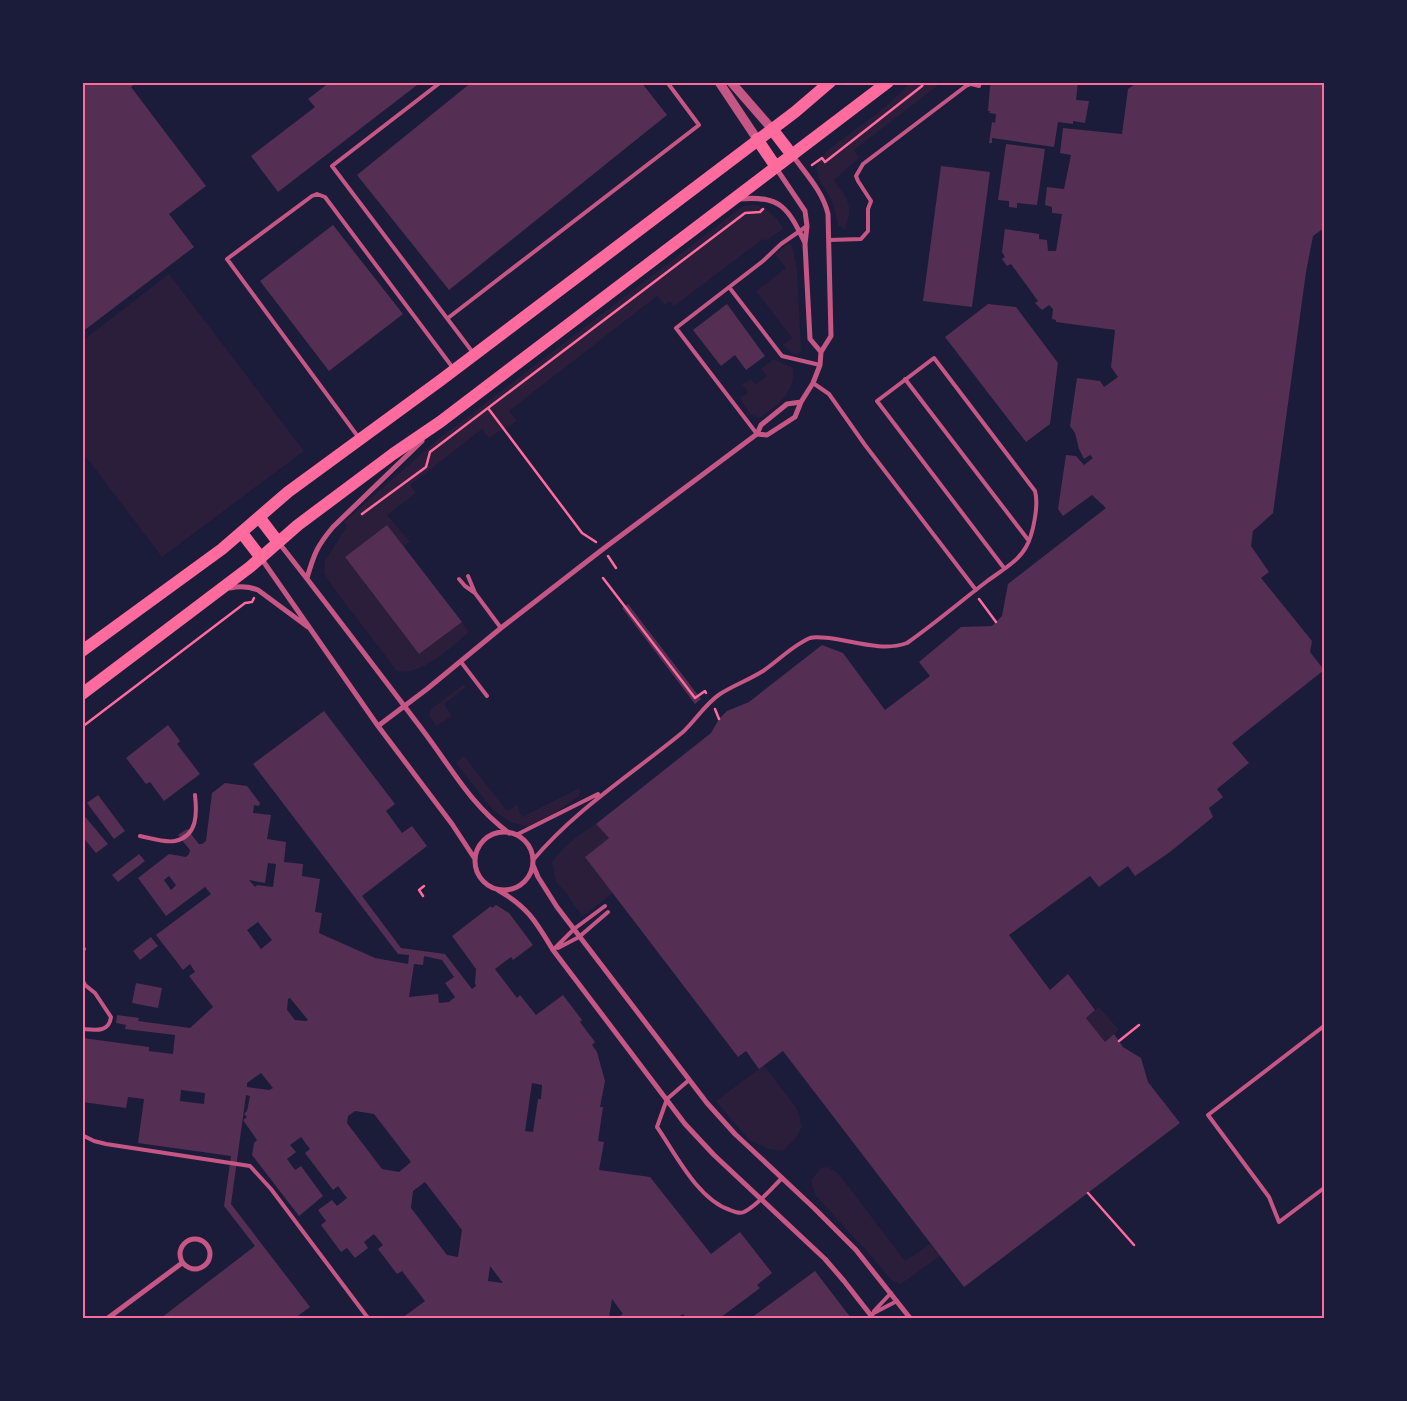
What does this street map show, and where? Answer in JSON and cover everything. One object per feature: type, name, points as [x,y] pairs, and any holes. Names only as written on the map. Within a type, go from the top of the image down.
[{"type":"main road","points":[[82,651],[242,533],[288,492],[454,370],[772,129],[830,82]]},
{"type":"main road","points":[[82,694],[261,558],[298,525],[393,454],[440,422],[888,82]]},
{"type":"main road","points":[[772,129],[792,155]]},
{"type":"main road","points":[[757,139],[776,167]]},
{"type":"main road","points":[[259,517],[278,542]]},
{"type":"main road","points":[[242,533],[261,558]]},
{"type":"street","points":[[719,82],[757,139]]},
{"type":"street","points":[[731,82],[772,129]]},
{"type":"street","points":[[757,434],[767,435],[795,417],[801,402],[813,383],[820,365],[821,352],[831,336],[829,240],[826,203],[792,155]]},
{"type":"street","points":[[776,167],[804,211],[807,226],[805,244],[810,339],[821,352]]},
{"type":"street","points":[[732,200],[758,197],[772,200],[794,220],[805,244]]},
{"type":"street","points":[[378,726],[603,549],[757,434],[762,425],[787,404],[801,402]]},
{"type":"street","points":[[307,578],[315,551],[333,527],[440,422]]},
{"type":"street","points":[[278,542],[404,706],[446,762],[467,794],[494,822],[509,833]]},
{"type":"street","points":[[261,558],[378,726],[452,824],[475,859],[477,872],[481,879],[513,899],[537,922],[553,950],[685,1124],[714,1155],[825,1258],[872,1317]]},
{"type":"street","points":[[219,590],[240,586],[258,590],[312,630]]},
{"type":"street","points":[[475,859],[481,844],[486,838],[501,832],[516,835],[528,845],[543,885],[579,937],[707,1103],[735,1134],[856,1250],[910,1318]]},
{"type":"street","points":[[498,890],[508,890],[525,882],[530,874],[533,862]]},
{"type":"street","points":[[198,1238],[207,1244],[210,1254],[207,1264],[203,1267],[192,1269],[182,1263],[180,1258],[181,1248],[188,1240],[198,1238]]},
{"type":"street","points":[[108,1318],[182,1263]]},
{"type":"lane","points":[[441,82],[332,166],[475,354]]},
{"type":"lane","points":[[448,318],[699,125],[668,82]]},
{"type":"lane","points":[[829,240],[861,239],[868,231],[868,209],[871,201],[856,176],[863,164],[966,86],[971,84],[980,86],[980,82]]},
{"type":"lane","points":[[360,440],[227,260],[312,196],[316,194],[325,197],[454,370]]},
{"type":"lane","points":[[757,434],[676,328],[763,261],[781,244],[807,226]]},
{"type":"lane","points":[[729,287],[782,356],[820,365]]},
{"type":"lane","points":[[533,862],[552,838],[571,819],[683,731],[720,694],[752,678],[811,638],[893,646],[907,643],[1004,568],[1021,553],[1029,541],[1035,517],[1037,497],[1035,491],[934,358],[877,401],[1004,568]]},
{"type":"lane","points":[[905,380],[1029,541]]},
{"type":"lane","points":[[813,383],[829,394],[865,445],[976,590]]},
{"type":"lane","points":[[468,576],[475,593],[501,628]]},
{"type":"lane","points":[[459,579],[475,593]]},
{"type":"lane","points":[[461,662],[487,696]]},
{"type":"lane","points":[[516,835],[605,791]]},
{"type":"lane","points":[[140,836],[174,842],[188,834],[194,827],[197,808],[195,795]]},
{"type":"lane","points":[[553,950],[574,929],[605,906]]},
{"type":"lane","points":[[553,950],[579,937],[608,912]]},
{"type":"lane","points":[[82,979],[85,986],[94,993],[111,1017],[108,1026],[104,1030],[82,1029]]},
{"type":"lane","points":[[1324,1026],[1208,1115],[1269,1197],[1279,1222],[1324,1188]]},
{"type":"lane","points":[[689,1080],[667,1099],[656,1127],[700,1190],[711,1201],[724,1208],[743,1213],[761,1199],[782,1178]]},
{"type":"lane","points":[[82,1135],[106,1144],[250,1166],[271,1189],[368,1318]]},
{"type":"lane","points":[[872,1317],[891,1293]]},
{"type":"lane","points":[[872,1317],[897,1301]]},
{"type":"path","points":[[804,171],[822,158],[825,162],[922,86],[924,82]]},
{"type":"path","points":[[361,515],[426,467],[430,452],[745,213],[760,212],[772,200]]},
{"type":"path","points":[[488,408],[582,533],[597,543]]},
{"type":"path","points":[[604,578],[695,698],[705,691],[712,700],[719,719]]},
{"type":"path","points":[[82,728],[245,603],[252,602],[258,590]]},
{"type":"path","points":[[976,590],[978,597],[996,622]]},
{"type":"path","points":[[423,896],[419,890],[424,886]]},
{"type":"path","points":[[1119,1041],[1139,1025]]},
{"type":"path","points":[[1088,1193],[1134,1246]]},
{"type":"shaded area","points":[[910,83],[941,83],[854,150],[859,158],[834,180],[848,203],[849,214],[845,230],[838,225],[833,203],[819,179],[818,161],[829,149],[883,109]]},
{"type":"shaded area","points":[[743,206],[761,207],[770,213],[783,229],[766,241],[763,239],[674,306],[670,301],[665,305],[657,296],[509,411],[517,421],[489,438],[482,429],[410,485],[416,493],[387,515],[410,542],[403,546],[387,525],[345,557],[419,654],[462,622],[469,632],[426,665],[406,672],[397,671],[324,573],[325,561],[347,526],[344,522],[437,440]]},
{"type":"shaded area","points":[[788,244],[792,245],[797,269],[801,351],[797,355],[793,354],[783,345],[792,338],[756,291],[786,268],[775,254]]},
{"type":"shaded area","points":[[169,274],[304,451],[162,557],[83,453],[82,341]]},
{"type":"shaded area","points":[[773,359],[793,368],[792,384],[784,398],[759,418],[750,414],[740,398],[748,392],[742,384],[751,379],[756,384],[767,376],[761,369]]},
{"type":"shaded area","points":[[463,685],[466,687],[444,704],[452,716],[436,726],[429,715],[431,709]]},
{"type":"shaded area","points":[[464,756],[507,811],[517,805],[522,817],[580,788],[579,796],[544,821],[529,827],[510,822],[493,810],[456,763]]},
{"type":"shaded area","points":[[596,824],[609,838],[585,857],[613,893],[583,916],[556,882],[552,862],[572,841]]},
{"type":"shaded area","points":[[1099,1007],[1119,1030],[1105,1042],[1086,1018]]},
{"type":"shaded area","points":[[764,1065],[797,1109],[802,1126],[796,1138],[783,1151],[768,1149],[749,1140],[716,1101]]},
{"type":"shaded area","points":[[828,1167],[838,1173],[905,1261],[930,1244],[940,1256],[901,1284],[891,1280],[815,1195],[811,1180],[821,1168]]},
{"type":"building","points":[[82,82],[137,82],[131,87],[206,186],[169,214],[194,247],[82,332]]},
{"type":"building","points":[[330,82],[421,82],[278,192],[251,156],[315,107],[308,99]]},
{"type":"building","points":[[472,82],[641,82],[667,115],[449,290],[357,175]]},
{"type":"building","points":[[995,82],[1078,82],[1076,100],[1089,101],[1085,123],[1073,121],[1073,124],[1058,122],[1054,147],[992,138],[992,143],[989,143],[992,122],[995,123],[996,114],[989,113],[990,111],[988,111],[990,86]]},
{"type":"building","points":[[1138,82],[1324,82],[1324,228],[1313,236],[1306,272],[1273,513],[1253,531],[1251,546],[1269,572],[1261,578],[1312,641],[1310,652],[1324,670],[1232,743],[1249,763],[1217,789],[1223,797],[1209,808],[1213,817],[1170,852],[1135,876],[1128,866],[1099,887],[1090,876],[1009,935],[1050,990],[1068,974],[1095,1010],[1086,1018],[1105,1042],[1114,1034],[1123,1047],[1141,1058],[1148,1082],[1180,1123],[964,1287],[783,1051],[759,1069],[746,1051],[738,1057],[585,857],[609,838],[596,824],[711,733],[719,719],[727,711],[749,702],[822,645],[843,653],[885,710],[930,676],[919,662],[961,627],[992,626],[1002,616],[1008,584],[1106,508],[1092,495],[1063,516],[1058,509],[1066,455],[1076,456],[1084,465],[1093,458],[1090,455],[1084,459],[1075,433],[1070,426],[1077,378],[1100,381],[1104,387],[1118,377],[1111,367],[1115,330],[1056,322],[1056,320],[1052,319],[1053,309],[1049,305],[1042,310],[1035,303],[1038,301],[1011,264],[1007,266],[1002,259],[1005,257],[1002,252],[1005,229],[1039,234],[1039,239],[1047,240],[1048,251],[1056,251],[1062,214],[1052,213],[1052,207],[1045,205],[1047,187],[1064,189],[1071,155],[1060,153],[1063,128],[1122,134],[1128,89]]},
{"type":"building","points":[[1006,144],[1045,149],[1037,205],[1017,203],[1017,208],[1009,207],[1009,201],[998,200]]},
{"type":"building","points":[[941,166],[990,172],[972,307],[923,301]]},
{"type":"building","points":[[333,225],[403,314],[329,371],[260,281]]},
{"type":"building","points":[[727,304],[765,356],[746,370],[735,355],[721,366],[693,330]]},
{"type":"building","points":[[988,304],[1016,307],[1058,363],[1050,424],[1026,442],[945,337]]},
{"type":"building","points":[[387,525],[462,622],[419,654],[345,557]]},
{"type":"building","points":[[628,604],[701,699],[695,704],[622,608]]},
{"type":"building","points":[[324,711],[395,804],[386,811],[402,833],[412,826],[427,846],[362,896],[401,948],[445,954],[472,989],[476,986],[476,969],[452,936],[491,906],[492,908],[496,905],[509,913],[533,945],[513,960],[511,957],[495,969],[517,998],[520,995],[536,1015],[563,995],[582,1020],[580,1022],[595,1042],[592,1045],[597,1052],[605,1081],[600,1107],[603,1107],[598,1141],[604,1142],[599,1170],[650,1177],[711,1254],[740,1232],[772,1273],[757,1285],[760,1288],[720,1318],[686,1318],[683,1314],[677,1318],[617,1318],[623,1314],[612,1299],[609,1318],[402,1318],[425,1301],[402,1271],[397,1274],[378,1249],[383,1245],[374,1234],[364,1242],[368,1248],[355,1258],[347,1248],[341,1252],[321,1225],[326,1221],[318,1210],[332,1200],[337,1206],[347,1198],[338,1186],[333,1190],[305,1153],[310,1149],[301,1137],[290,1145],[296,1152],[287,1159],[295,1170],[301,1166],[323,1196],[299,1216],[252,1155],[254,1143],[257,1140],[243,1120],[247,1117],[244,1114],[247,1111],[250,1096],[246,1095],[231,1204],[310,1307],[295,1318],[161,1318],[255,1246],[224,1206],[231,1156],[138,1143],[144,1099],[128,1097],[126,1108],[82,1102],[83,1038],[149,1047],[149,1051],[173,1054],[175,1035],[125,1029],[126,1025],[116,1023],[117,1015],[139,1018],[138,1021],[190,1028],[213,1007],[189,976],[195,972],[190,964],[183,970],[156,935],[211,894],[205,887],[166,916],[138,878],[169,854],[186,857],[189,854],[190,850],[178,835],[187,829],[199,844],[206,841],[212,793],[225,783],[247,786],[260,803],[259,806],[254,805],[253,813],[271,815],[267,839],[286,842],[284,862],[303,864],[302,876],[320,879],[315,912],[322,913],[319,933],[375,958],[408,964],[409,955],[398,954],[253,764]],"holes":[[[268,863],[276,864],[273,887],[257,885],[255,887],[249,880],[265,883]],[[169,876],[176,885],[171,890],[164,880]],[[258,922],[272,940],[261,949],[247,930]],[[424,956],[442,960],[454,977],[445,983],[455,997],[449,1002],[439,1003],[438,994],[409,997],[414,964],[423,965]],[[290,998],[308,1020],[295,1020],[287,1010],[288,999]],[[261,1073],[273,1088],[269,1090],[247,1087],[247,1083]],[[532,1083],[542,1085],[541,1099],[538,1099],[533,1132],[525,1131]],[[181,1090],[205,1093],[204,1104],[180,1101]],[[355,1111],[374,1114],[411,1162],[399,1172],[382,1169],[347,1123],[348,1116]],[[425,1182],[462,1230],[458,1257],[447,1255],[411,1208],[413,1191]],[[490,1266],[503,1283],[488,1281]]]},
{"type":"building","points":[[168,725],[180,741],[177,744],[200,774],[164,801],[150,782],[146,784],[126,758]]},
{"type":"building","points":[[98,795],[125,831],[114,839],[87,803]]},
{"type":"building","points":[[82,813],[108,844],[96,853],[82,836]]},
{"type":"building","points":[[139,854],[145,861],[118,882],[112,875]]},
{"type":"building","points":[[151,937],[158,946],[140,960],[133,951]]},
{"type":"building","points":[[136,983],[162,988],[158,1008],[132,1003]]},
{"type":"building","points":[[815,1271],[851,1318],[751,1318]]}]
